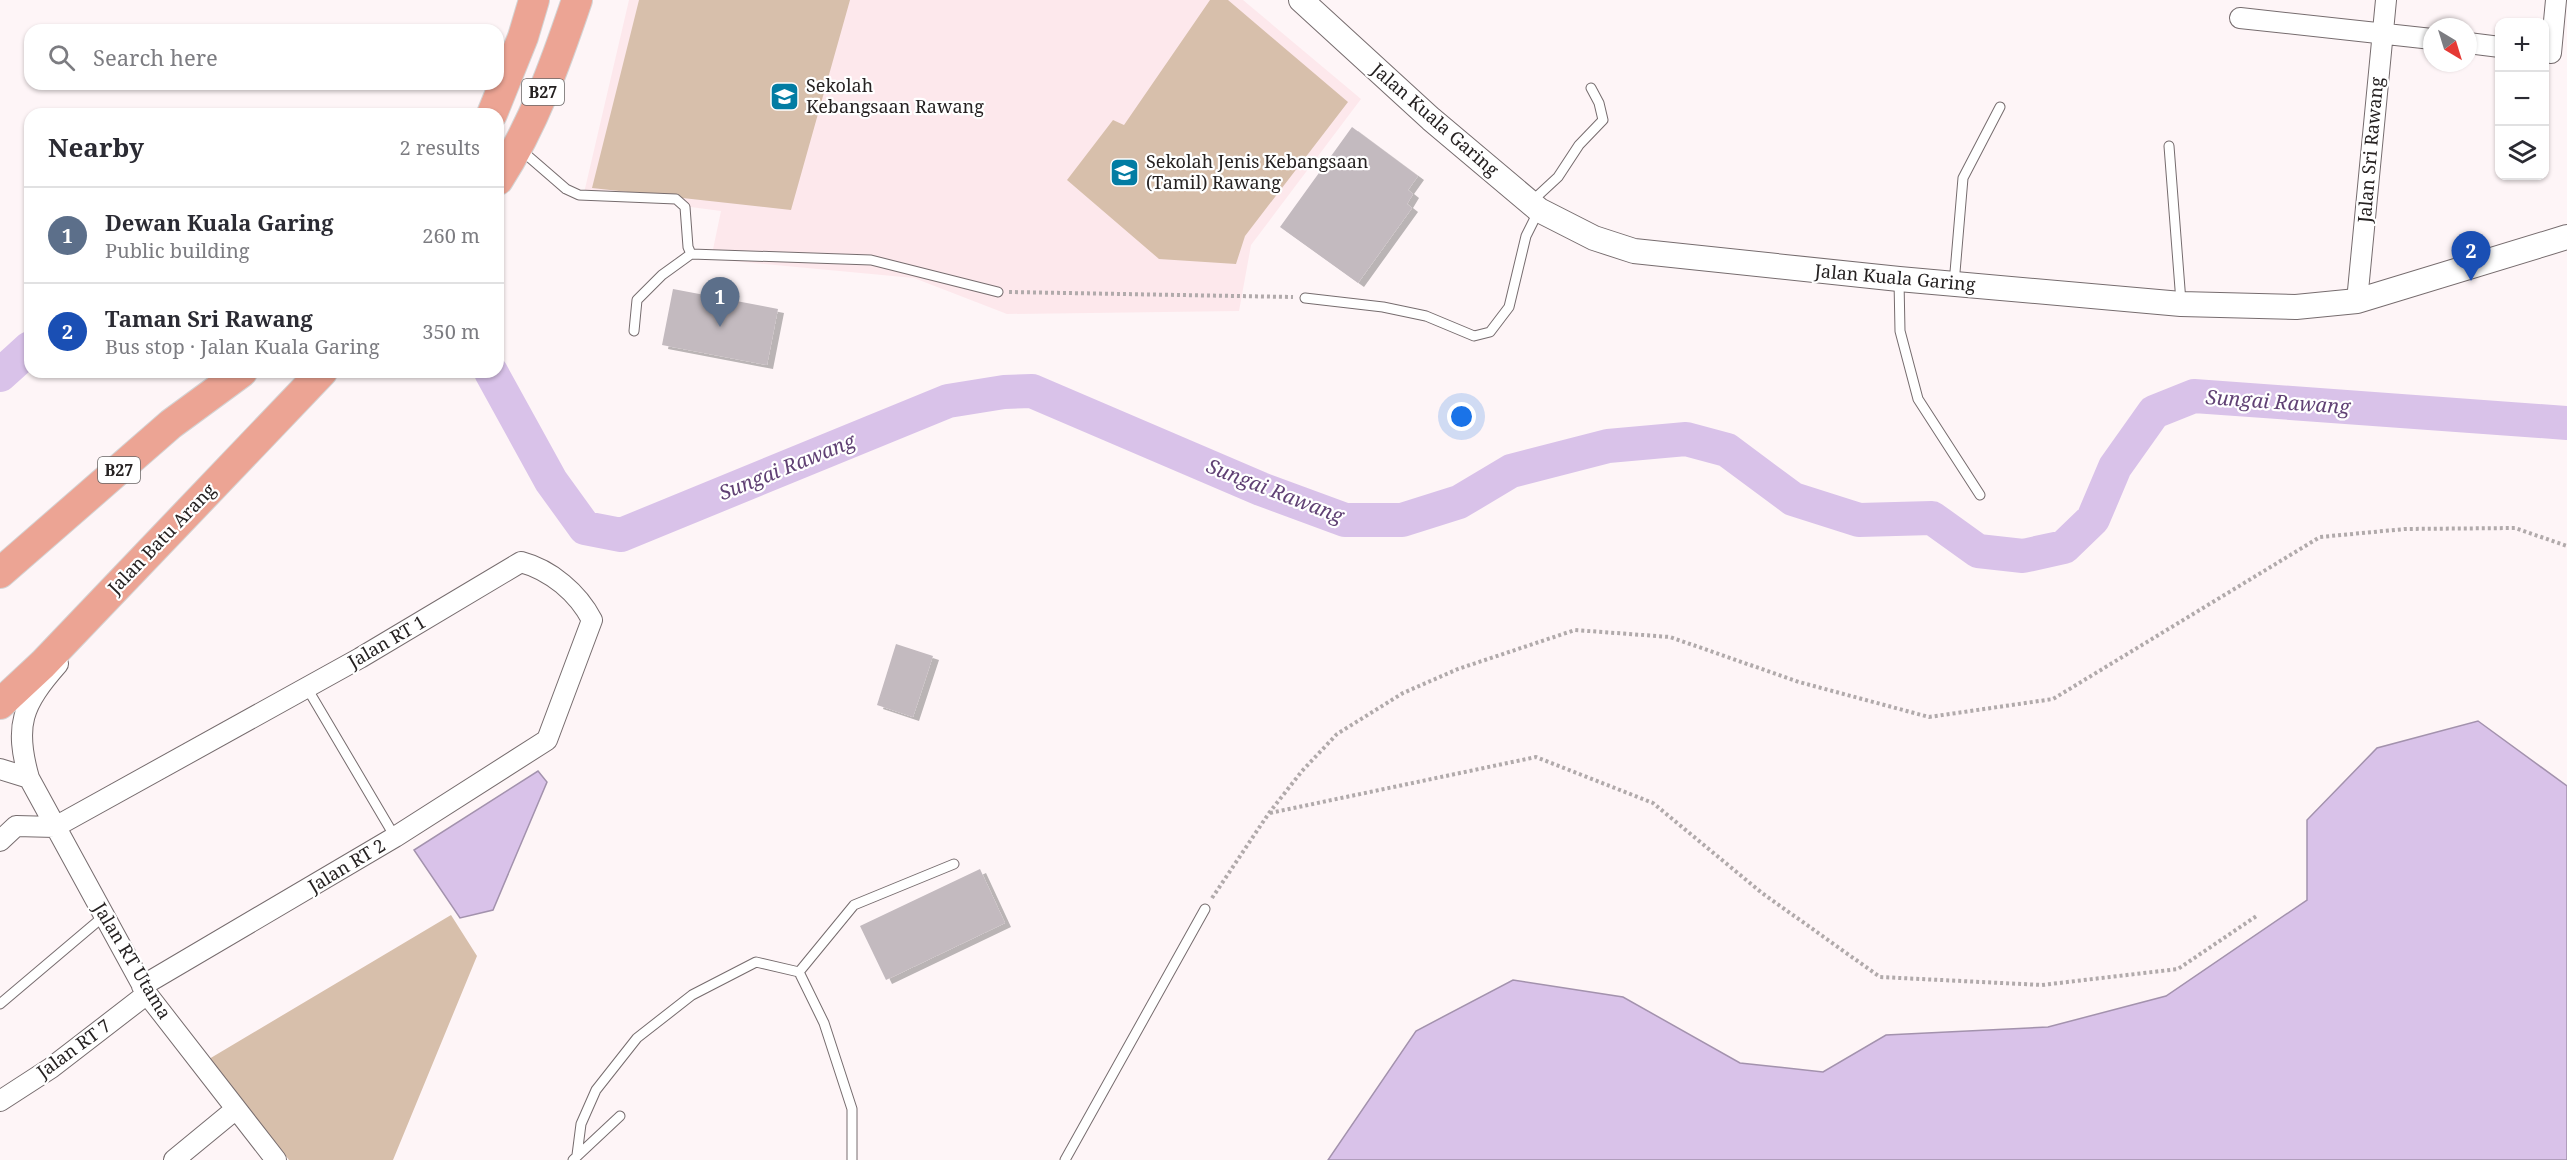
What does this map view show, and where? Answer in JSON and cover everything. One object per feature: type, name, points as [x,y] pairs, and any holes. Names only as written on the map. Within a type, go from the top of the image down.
[{"type":"main road","name":"B27","points":[[504,87],[534,0]]},
{"type":"main road","name":"B27","points":[[504,171],[519,148],[556,62],[577,0]]},
{"type":"main road","name":"B27","points":[[495,108],[503,90]]},
{"type":"main road","name":"B27","points":[[0,573],[171,424],[234,378]]},
{"type":"main road","name":"Jalan Batu Arang","points":[[0,704],[43,664],[316,378]]},
{"type":"street","name":"Jalan Kuala Garing","points":[[1301,0],[1431,119],[1535,206],[1594,238],[1634,251],[1899,279],[2181,304],[2296,307],[2357,301],[2567,237]]},
{"type":"street","name":"Jalan Sri Rawang","points":[[2357,301],[2386,0]]},
{"type":"street","points":[[2554,54],[2556,0]]},
{"type":"street","points":[[2240,18],[2423,38]]},
{"type":"street","points":[[2477,44],[2495,46]]},
{"type":"street","name":"Jalan RT Utama","points":[[168,533],[51,671],[25,711],[20,730],[28,778],[145,990],[276,1160]]},
{"type":"street","name":"Jalan RT 1","points":[[55,827],[308,688],[521,562],[541,567],[583,602],[592,620],[547,740]]},
{"type":"street","name":"Jalan RT 2","points":[[145,990],[395,837],[547,740]]},
{"type":"street","points":[[0,769],[28,778]]},
{"type":"street","points":[[0,841],[16,826],[55,827]]},
{"type":"street","name":"Jalan RT 7","points":[[0,1101],[51,1068],[145,990]]},
{"type":"street","points":[[174,1160],[236,1109]]},
{"type":"lane","points":[[1305,298],[1383,307],[1426,316],[1474,336],[1490,332],[1509,307],[1535,206],[1579,145],[1603,120],[1599,103],[1591,88]]},
{"type":"lane","points":[[1954,284],[1963,178],[2000,107]]},
{"type":"lane","points":[[2169,147],[2181,304]]},
{"type":"lane","points":[[519,148],[566,189],[579,195],[676,200],[685,207],[688,247],[691,254]]},
{"type":"lane","points":[[634,331],[637,300],[662,275],[691,254],[872,260],[998,292]]},
{"type":"lane","points":[[1899,279],[1900,331],[1918,399],[1980,495]]},
{"type":"lane","points":[[308,688],[395,837]]},
{"type":"lane","points":[[799,972],[854,905],[954,864]]},
{"type":"lane","points":[[1065,1160],[1205,909]]},
{"type":"lane","points":[[0,1004],[104,916]]},
{"type":"lane","points":[[575,1157],[581,1124],[596,1090],[637,1038],[692,995],[756,962],[799,972]]},
{"type":"lane","points":[[799,972],[824,1023],[852,1108],[852,1160]]},
{"type":"lane","points":[[575,1157],[621,1116]]},
{"type":"path","points":[[998,292],[1221,294],[1305,298]]},
{"type":"path","points":[[1205,909],[1269,813],[1302,771],[1337,734],[1403,693],[1458,669],[1575,630],[1670,637],[1799,682],[1929,717],[2053,699],[2320,537],[2405,529],[2515,528],[2567,546]]},
{"type":"path","points":[[1269,813],[1536,757],[1653,803],[1762,892],[1880,976],[2042,985],[2178,969],[2258,915]]},
{"type":"shaded area","points":[[629,0],[1243,0],[1361,99],[1251,245],[1239,311],[1007,314],[914,278],[711,259],[721,211],[584,193]]},
{"type":"shaded area","points":[[639,0],[850,0],[791,210],[592,188]]},
{"type":"shaded area","points":[[1210,0],[1228,0],[1348,102],[1245,236],[1236,264],[1159,259],[1067,180],[1113,120],[1124,125]]},
{"type":"shaded area","points":[[2478,721],[2567,786],[2567,1160],[1328,1160],[1416,1031],[1513,980],[1623,997],[1740,1063],[1823,1072],[1886,1035],[2048,1027],[2166,996],[2307,900],[2307,820],[2377,748]]},
{"type":"shaded area","points":[[538,771],[547,782],[493,910],[460,918],[414,850]]},
{"type":"shaded area","points":[[451,915],[477,956],[393,1160],[289,1160],[209,1059]]},
{"type":"building","points":[[1352,127],[1418,176],[1408,190],[1413,194],[1407,204],[1412,208],[1358,283],[1280,227]]},
{"type":"building","points":[[673,289],[778,309],[767,365],[662,345]]},
{"type":"building","points":[[896,644],[933,656],[913,717],[877,705]]},
{"type":"building","points":[[980,869],[1005,923],[886,980],[860,926]]},
{"type":"waterway","name":"Sungai Rawang","points":[[0,375],[24,353]]},
{"type":"waterway","name":"Sungai Rawang","points":[[494,378],[551,481],[585,528],[621,535],[948,401],[1004,392],[1032,391],[1261,489],[1345,520],[1402,520],[1459,502],[1511,471],[1608,446],[1686,439],[1727,450],[1793,499],[1859,520],[1932,518],[1978,551],[2023,556],[2064,547],[2093,519],[2115,467],[2154,412],[2194,396],[2567,423]]},
{"type":"place","name":"Sekolah Kebangsaan Rawang","points":[[785,96]]},
{"type":"place","name":"Sekolah Jenis Kebangsaan (Tamil) Rawang","points":[[1125,172]]},
{"type":"place","name":"Taman Sri Rawang","points":[[2471,281]]},
{"type":"place","name":"Dewan Kuala Garing","points":[[720,327]]}]
